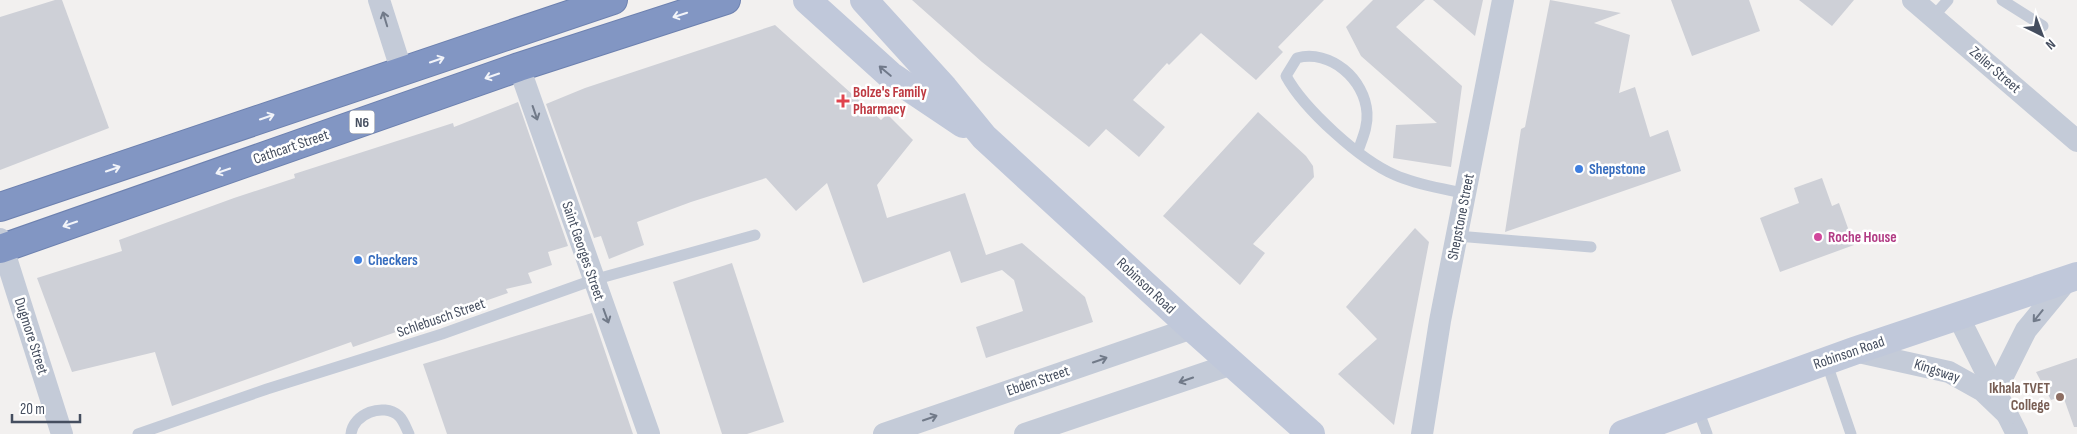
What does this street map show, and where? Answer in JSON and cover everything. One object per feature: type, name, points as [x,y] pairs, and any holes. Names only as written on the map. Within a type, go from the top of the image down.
[{"type":"highway","name":"N6","points":[[0,207],[614,0]]},
{"type":"highway","name":"Cathcart Street","points":[[1,245],[519,67],[726,0]]},
{"type":"street","points":[[379,0],[402,72]]},
{"type":"street","name":"Robinson Road","points":[[807,0],[890,75],[984,137]]},
{"type":"street","name":"Robinson Road","points":[[864,0],[944,88],[984,137],[1192,328],[1311,434]]},
{"type":"street","name":"Shepstone Street","points":[[1422,434],[1456,236],[1504,0]]},
{"type":"street","name":"Zeiler Street","points":[[1913,0],[2077,141]]},
{"type":"street","name":"Saint Georges Street","points":[[519,67],[649,434]]},
{"type":"street","name":"Dugmore Street","points":[[1,245],[62,434]]},
{"type":"street","points":[[1996,390],[2026,330],[2073,277]]},
{"type":"street","name":"Robinson Road","points":[[1622,434],[1854,351],[2073,277]]},
{"type":"street","name":"Kingsway","points":[[1958,316],[2017,434]]},
{"type":"street","name":"Ebden Street","points":[[884,434],[1192,328]]},
{"type":"street","name":"Kingsway","points":[[1854,351],[1950,372],[1983,391],[2007,414]]},
{"type":"street","points":[[1025,434],[1232,364]]},
{"type":"lane","points":[[1933,17],[1948,0]]},
{"type":"lane","points":[[2002,0],[2043,26]]},
{"type":"lane","points":[[1358,151],[1366,129],[1368,113],[1361,90],[1350,74],[1327,58],[1311,54],[1297,58],[1286,76],[1292,87],[1328,125],[1358,151],[1376,165],[1396,176],[1465,194]]},
{"type":"lane","name":"Schlebusch Street","points":[[138,434],[267,389],[442,334],[593,280],[756,235]]},
{"type":"lane","points":[[1456,236],[1591,247]]},
{"type":"lane","points":[[1826,361],[1851,434]]},
{"type":"lane","points":[[1697,407],[1707,434]]},
{"type":"lane","points":[[351,434],[357,419],[364,414],[377,411],[394,413],[399,416],[409,434]]},
{"type":"building","points":[[55,0],[62,0],[109,128],[0,170],[0,17]]},
{"type":"building","points":[[912,0],[1324,0],[1278,47],[1283,52],[1256,80],[1201,33],[1169,65],[1167,63],[1133,100],[1165,127],[1139,157],[1106,129],[1089,147],[982,62]]},
{"type":"building","points":[[1373,0],[1425,0],[1396,27],[1462,86],[1451,167],[1393,158],[1396,125],[1437,123],[1361,56],[1346,27]]},
{"type":"building","points":[[1433,0],[1483,0],[1475,36]]},
{"type":"building","points":[[1550,0],[1621,13],[1594,23],[1630,35],[1619,93],[1635,87],[1650,137],[1668,130],[1681,171],[1505,232],[1521,129],[1525,127]]},
{"type":"building","points":[[1671,0],[1749,0],[1760,31],[1692,56]]},
{"type":"building","points":[[1799,0],[1854,0],[1832,26]]},
{"type":"building","points":[[775,25],[881,120],[887,114],[913,140],[877,185],[887,218],[965,193],[986,255],[1022,243],[1085,297],[1093,322],[986,358],[976,327],[1023,311],[1014,280],[1002,270],[961,283],[950,251],[863,283],[827,183],[796,211],[766,178],[691,202],[637,222],[644,245],[609,259],[601,236],[594,238],[546,104],[585,88]]},
{"type":"building","points":[[518,102],[568,246],[548,252],[552,265],[528,273],[532,283],[506,289],[508,293],[353,347],[351,342],[172,406],[155,352],[72,372],[37,278],[122,251],[119,240],[295,178],[294,174],[453,123],[454,127]]},
{"type":"building","points":[[1258,112],[1306,156],[1313,166],[1314,177],[1253,244],[1265,253],[1240,285],[1163,216]]},
{"type":"building","points":[[1822,178],[1832,206],[1839,203],[1854,245],[1780,272],[1760,218],[1799,203],[1794,188]]},
{"type":"building","points":[[1415,228],[1429,242],[1394,425],[1338,374],[1377,339],[1346,307]]},
{"type":"building","points":[[732,263],[784,422],[747,434],[722,434],[673,282]]},
{"type":"building","points":[[592,313],[633,434],[447,434],[423,364]]},
{"type":"building","points":[[2077,358],[2077,427],[2074,427],[2063,396],[2051,400],[2036,372]]},
{"type":"place","name":"Bolze's Family Pharmacy","points":[[843,101]]},
{"type":"place","name":"Shepstone","points":[[1579,169]]},
{"type":"place","name":"Roche House","points":[[1818,237]]},
{"type":"place","name":"Checkers","points":[[358,260]]},
{"type":"place","name":"Ikhala TVET College","points":[[2060,397]]}]
